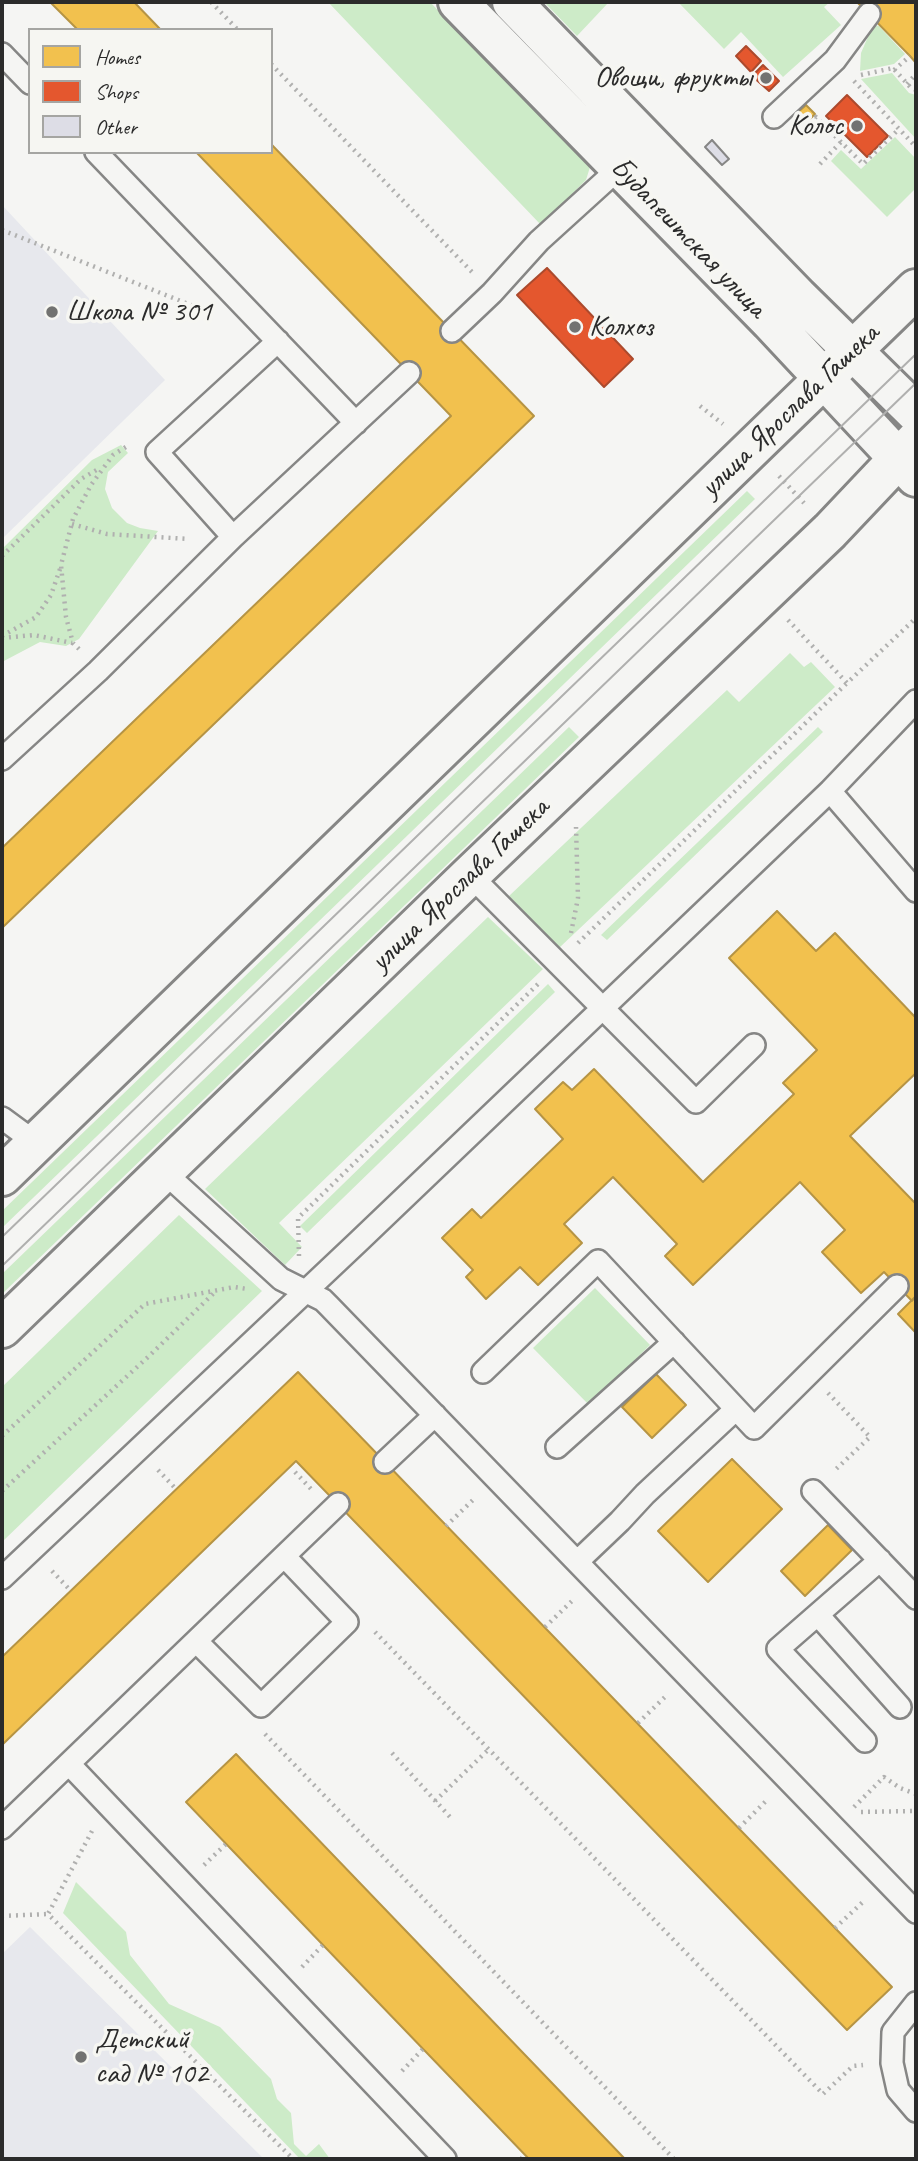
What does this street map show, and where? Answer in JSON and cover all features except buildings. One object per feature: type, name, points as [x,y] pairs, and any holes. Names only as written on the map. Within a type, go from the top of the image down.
[{"type":"street","name":"Будапештская улица","points":[[458,2],[824,379],[910,458]]},
{"type":"street","name":"Будапештская улица","points":[[512,2],[853,352],[916,413]]},
{"type":"street","name":"улица Ярослава Гашека","points":[[2,1176],[916,289]]},
{"type":"street","name":"улица Ярослава Гашека","points":[[2,1328],[470,875],[910,458]]},
{"type":"lane","points":[[774,117],[835,60],[869,14]]},
{"type":"lane","points":[[2,54],[28,81]]},
{"type":"lane","points":[[452,331],[492,293],[539,241],[648,141]]},
{"type":"lane","points":[[98,154],[356,423]]},
{"type":"lane","points":[[233,537],[157,452],[278,341]]},
{"type":"lane","points":[[2,759],[98,670],[233,537],[409,373]]},
{"type":"lane","points":[[2,1578],[604,1008],[830,791],[916,701]]},
{"type":"lane","points":[[830,791],[916,891]]},
{"type":"lane","points":[[470,875],[696,1102],[754,1045]]},
{"type":"lane","points":[[2,1118],[36,1143]]},
{"type":"lane","points":[[164,1171],[281,1279],[323,1300],[916,1912]]},
{"type":"lane","points":[[483,1371],[598,1261],[754,1428],[898,1286]]},
{"type":"lane","points":[[556,1447],[674,1342]]},
{"type":"lane","points":[[577,1562],[735,1410]]},
{"type":"lane","points":[[385,1462],[435,1415]]},
{"type":"lane","points":[[813,1491],[916,1598]]},
{"type":"lane","points":[[2,1828],[338,1504]]},
{"type":"lane","points":[[196,1641],[261,1706],[347,1622],[285,1557]]},
{"type":"lane","points":[[865,1741],[778,1649],[880,1560]]},
{"type":"lane","points":[[818,1615],[900,1707]]},
{"type":"lane","points":[[70,1765],[445,2159]]},
{"type":"lane","points":[[916,2003],[894,2032],[892,2063],[898,2090],[916,2111]]},
{"type":"path","points":[[211,2],[236,28]]},
{"type":"path","points":[[909,56],[894,70],[851,77],[916,147]]},
{"type":"path","points":[[273,66],[492,293]]},
{"type":"path","points":[[894,70],[906,84],[916,90]]},
{"type":"path","points":[[906,84],[916,74]]},
{"type":"path","points":[[809,124],[816,117],[863,164],[899,129]]},
{"type":"path","points":[[820,164],[841,142]]},
{"type":"path","points":[[2,230],[212,314]]},
{"type":"path","points":[[700,406],[731,432]]},
{"type":"path","points":[[2,637],[36,617],[51,595],[72,524],[90,485],[113,455],[129,445]]},
{"type":"path","points":[[2,556],[80,479],[104,466]]},
{"type":"path","points":[[771,468],[806,505]]},
{"type":"path","points":[[72,524],[107,534],[194,540]]},
{"type":"path","points":[[2,637],[34,635],[73,643],[66,617],[61,565]]},
{"type":"path","points":[[577,831],[578,898],[572,945],[916,618]]},
{"type":"path","points":[[788,620],[847,683]]},
{"type":"path","points":[[299,1256],[298,1218],[547,975]]},
{"type":"path","points":[[2,1436],[145,1304],[234,1287],[260,1290]]},
{"type":"path","points":[[2,1491],[148,1357],[216,1290]]},
{"type":"path","points":[[809,1374],[870,1437],[813,1491]]},
{"type":"path","points":[[152,1464],[176,1489]]},
{"type":"path","points":[[446,1526],[496,1478]]},
{"type":"path","points":[[47,1566],[71,1591]]},
{"type":"path","points":[[545,1628],[594,1579]]},
{"type":"path","points":[[347,1622],[372,1629],[823,2094],[853,2066],[892,2063]]},
{"type":"path","points":[[638,1723],[688,1676]]},
{"type":"path","points":[[261,1706],[264,1734],[674,2159]]},
{"type":"path","points":[[435,1801],[489,1749]]},
{"type":"path","points":[[392,1753],[450,1817]]},
{"type":"path","points":[[916,1794],[900,1788],[884,1777],[849,1812],[916,1811]]},
{"type":"path","points":[[739,1828],[788,1780]]},
{"type":"path","points":[[48,1914],[106,1804]]},
{"type":"path","points":[[835,1928],[885,1880]]},
{"type":"path","points":[[2,1916],[48,1914],[293,2159]]},
{"type":"shaded area","name":"Школа № 301","points":[[2,205],[165,380],[2,539]]},
{"type":"shaded area","name":"Детский сад № 102","points":[[30,1927],[264,2159],[2,2159],[2,1954]]},
{"type":"green space","points":[[328,2],[430,2],[590,167],[586,180],[541,225]]},
{"type":"green space","points":[[544,2],[609,2],[577,36]]},
{"type":"green space","points":[[678,2],[830,2],[824,7],[841,25],[783,77],[741,32],[724,49]]},
{"type":"green space","points":[[873,25],[879,26],[905,54],[894,64],[860,71],[861,53]]},
{"type":"green space","points":[[892,73],[909,93],[916,95],[916,139],[861,79]]},
{"type":"green space","points":[[895,137],[916,159],[916,188],[887,217],[831,161],[841,150],[861,169]]},
{"type":"green space","points":[[121,445],[128,453],[108,472],[105,489],[112,508],[127,523],[158,531],[79,639],[66,646],[40,642],[2,662],[2,549],[92,460]]},
{"type":"green space","points":[[747,491],[755,499],[2,1228],[2,1211]]},
{"type":"green space","points":[[790,653],[804,667],[811,662],[835,687],[559,948],[509,896],[727,690],[739,702]]},
{"type":"green space","points":[[569,727],[579,737],[2,1294],[2,1274]]},
{"type":"green space","points":[[818,727],[823,732],[607,940],[601,935]]},
{"type":"green space","points":[[488,917],[543,969],[279,1223],[302,1247],[285,1265],[205,1189]]},
{"type":"green space","points":[[548,984],[555,992],[307,1233],[300,1226]]},
{"type":"green space","points":[[179,1215],[262,1291],[2,1542],[2,1387]]},
{"type":"green space","points":[[595,1288],[650,1345],[589,1405],[533,1348]]},
{"type":"green space","points":[[76,1882],[126,1932],[130,1955],[169,2004],[220,2027],[271,2079],[277,2099],[291,2113],[294,2144],[306,2156],[319,2144],[330,2159],[300,2159],[63,1913]]},
{"type":"tram line","points":[[2,1237],[916,354]]},
{"type":"tram line","points":[[2,1266],[916,383]]},
{"type":"place","name":"Овощи, фрукты","points":[[766,78]]},
{"type":"place","name":"Колос","points":[[857,126]]},
{"type":"place","name":"Школа № 301","points":[[52,312]]},
{"type":"place","name":"Колхоз","points":[[575,327]]},
{"type":"place","name":"Детский сад № 102","points":[[81,2057]]}]
